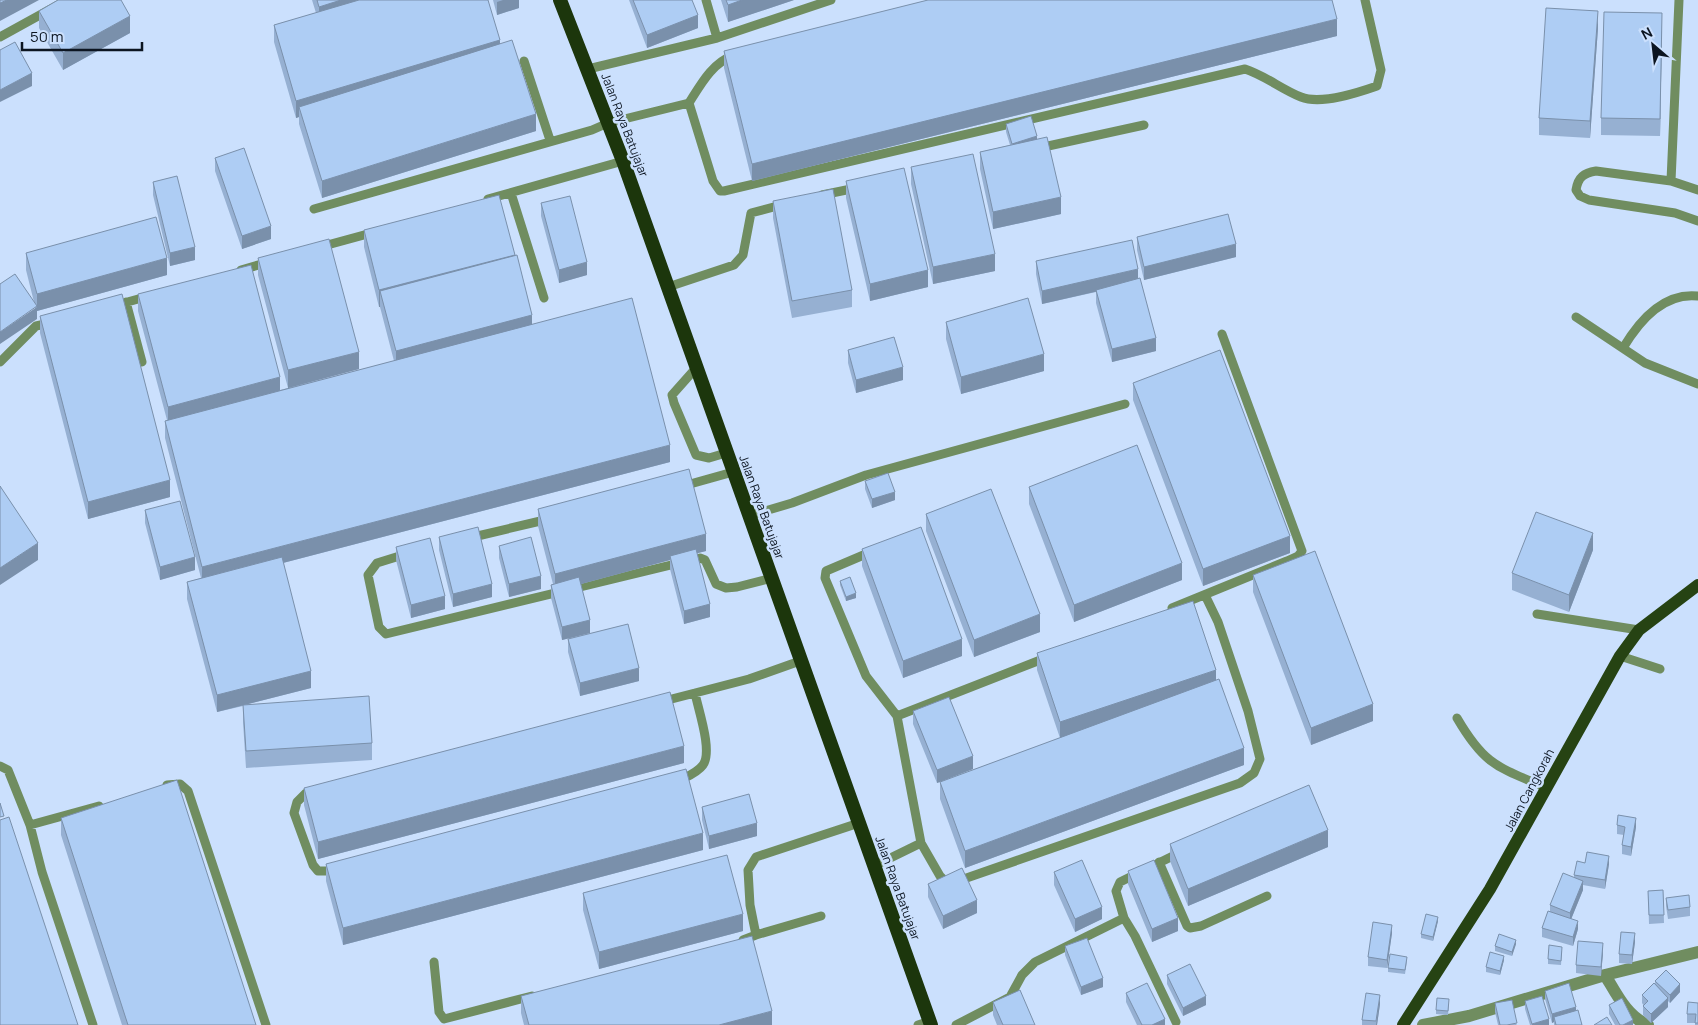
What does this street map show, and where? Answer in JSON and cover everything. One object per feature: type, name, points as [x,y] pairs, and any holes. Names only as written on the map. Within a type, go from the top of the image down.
[{"type":"highway","name":"Jalan Raya Batujajar","points":[[560,0],[623,162],[668,287],[748,516],[859,823],[926,1024]]},
{"type":"main road","name":"Jalan Cangkorah","points":[[1403,1025],[1490,889],[1620,656],[1638,630],[1698,585]]},
{"type":"street","points":[[1423,1025],[1468,1016],[1605,975],[1698,952]]},
{"type":"street","points":[[1605,975],[1622,1003],[1638,1021],[1648,1025]]},
{"type":"lane","points":[[0,37],[67,0]]},
{"type":"lane","points":[[706,0],[717,38]]},
{"type":"lane","points":[[588,69],[717,38],[831,0]]},
{"type":"lane","points":[[689,103],[713,181],[720,190],[724,191],[1245,69],[1259,74],[1302,98],[1329,99],[1377,86],[1380,78],[1381,70],[1365,0]]},
{"type":"lane","points":[[1671,181],[1680,0]]},
{"type":"lane","points":[[314,209],[550,140],[592,130],[608,123],[689,103],[708,74],[722,60],[740,53]]},
{"type":"lane","points":[[524,61],[550,140]]},
{"type":"lane","points":[[1028,150],[1144,125]]},
{"type":"lane","points":[[483,201],[623,162]]},
{"type":"lane","points":[[1698,190],[1671,181],[1596,171],[1586,172],[1581,176],[1576,190],[1580,196],[1589,200],[1675,213],[1698,221]]},
{"type":"lane","points":[[815,197],[863,186]]},
{"type":"lane","points":[[511,193],[544,298]]},
{"type":"lane","points":[[668,287],[734,265],[743,255],[751,213],[795,201]]},
{"type":"lane","points":[[314,249],[380,230]]},
{"type":"lane","points":[[230,273],[276,260]]},
{"type":"lane","points":[[99,310],[154,294]]},
{"type":"lane","points":[[1623,348],[1636,327],[1662,303],[1684,294],[1698,296]]},
{"type":"lane","points":[[126,302],[142,362]]},
{"type":"lane","points":[[1576,316],[1645,363],[1698,384]]},
{"type":"lane","points":[[0,362],[36,326],[63,319]]},
{"type":"lane","points":[[1160,613],[1205,596],[1292,558],[1302,551],[1222,334]]},
{"type":"lane","points":[[696,368],[672,395],[674,403],[696,455],[709,458],[726,453]]},
{"type":"lane","points":[[748,516],[792,504],[866,475],[1125,404]]},
{"type":"lane","points":[[670,489],[733,472]]},
{"type":"lane","points":[[459,541],[555,517]]},
{"type":"lane","points":[[886,545],[826,571],[825,578],[866,676],[897,716],[920,843],[940,876],[947,883],[955,882],[1240,783],[1254,773],[1260,759],[1248,711],[1218,622],[1205,596]]},
{"type":"lane","points":[[420,551],[377,563],[368,575],[379,627],[386,634],[700,558],[704,560],[716,584],[726,588],[772,578]]},
{"type":"lane","points":[[1538,614],[1638,630]]},
{"type":"lane","points":[[897,716],[1060,652]]},
{"type":"lane","points":[[1620,656],[1660,669]]},
{"type":"lane","points":[[694,693],[706,742],[706,756],[703,764],[696,771],[680,780],[326,871],[318,871],[313,865],[294,813],[297,802],[306,793],[694,693],[749,679],[800,661]]},
{"type":"lane","points":[[1457,718],[1479,752],[1501,770],[1547,788]]},
{"type":"lane","points":[[0,766],[8,770],[30,825],[42,872],[93,1025]]},
{"type":"lane","points":[[158,788],[176,783],[184,786],[188,791],[266,1025]]},
{"type":"lane","points":[[30,825],[113,802]]},
{"type":"lane","points":[[756,935],[750,905],[748,870],[756,857],[859,823]]},
{"type":"lane","points":[[874,866],[920,843]]},
{"type":"lane","points":[[1176,1022],[1135,936],[1124,918],[1116,891],[1120,882],[1185,850]]},
{"type":"lane","points":[[1158,862],[1186,926],[1190,928],[1201,926],[1267,896]]},
{"type":"lane","points":[[730,944],[821,916]]},
{"type":"lane","points":[[956,1025],[1010,997],[1022,975],[1035,962],[1124,918]]},
{"type":"lane","points":[[434,962],[439,1012],[444,1019],[540,994]]},
{"type":"building","points":[[58,0],[121,0],[130,16],[63,53],[39,11]]},
{"type":"building","points":[[317,0],[341,0],[319,7]]},
{"type":"building","points":[[359,0],[488,0],[500,40],[296,101],[274,25]]},
{"type":"building","points":[[633,0],[692,0],[698,15],[647,35]]},
{"type":"building","points":[[726,0],[742,0],[728,5]]},
{"type":"building","points":[[928,0],[1332,0],[1337,19],[752,164],[724,51]]},
{"type":"building","points":[[1546,8],[1598,11],[1590,121],[1539,118]]},
{"type":"building","points":[[1604,12],[1662,13],[1660,119],[1601,118]]},
{"type":"building","points":[[512,40],[536,114],[322,181],[299,107]]},
{"type":"building","points":[[15,42],[32,73],[0,90],[0,50]]},
{"type":"building","points":[[1031,116],[1037,136],[1012,144],[1006,124]]},
{"type":"building","points":[[1047,137],[1061,197],[993,212],[980,152]]},
{"type":"building","points":[[244,148],[271,226],[242,236],[215,158]]},
{"type":"building","points":[[973,154],[995,254],[933,267],[911,167]]},
{"type":"building","points":[[904,168],[928,270],[870,284],[846,181]]},
{"type":"building","points":[[177,176],[195,247],[170,253],[153,182]]},
{"type":"building","points":[[833,189],[852,290],[792,301],[773,201]]},
{"type":"building","points":[[499,195],[515,255],[379,290],[364,230]]},
{"type":"building","points":[[570,196],[587,262],[559,270],[541,203]]},
{"type":"building","points":[[1228,214],[1236,244],[1144,267],[1137,237]]},
{"type":"building","points":[[156,217],[167,258],[37,294],[26,253]]},
{"type":"building","points":[[329,239],[359,352],[288,370],[258,258]]},
{"type":"building","points":[[1132,240],[1138,269],[1042,291],[1036,261]]},
{"type":"building","points":[[517,255],[532,315],[396,351],[380,291]]},
{"type":"building","points":[[251,265],[280,377],[168,407],[138,294]]},
{"type":"building","points":[[15,274],[37,306],[0,332],[0,284]]},
{"type":"building","points":[[1140,278],[1156,338],[1112,349],[1096,290]]},
{"type":"building","points":[[122,294],[170,480],[88,502],[40,316]]},
{"type":"building","points":[[632,298],[670,445],[202,567],[165,421]]},
{"type":"building","points":[[1028,298],[1044,354],[961,377],[946,322]]},
{"type":"building","points":[[894,337],[903,367],[856,380],[848,350]]},
{"type":"building","points":[[1220,350],[1290,536],[1203,569],[1133,383]]},
{"type":"building","points":[[1137,445],[1182,563],[1074,605],[1029,487]]},
{"type":"building","points":[[689,469],[706,534],[555,574],[538,509]]},
{"type":"building","points":[[888,473],[895,492],[872,499],[865,481]]},
{"type":"building","points":[[0,486],[38,543],[0,568]]},
{"type":"building","points":[[991,489],[1040,614],[974,640],[926,514]]},
{"type":"building","points":[[180,501],[195,557],[160,567],[145,510]]},
{"type":"building","points":[[1536,512],[1593,533],[1569,595],[1512,573]]},
{"type":"building","points":[[478,527],[492,584],[453,594],[439,537]]},
{"type":"building","points":[[921,527],[962,639],[903,661],[862,549]]},
{"type":"building","points":[[531,537],[541,576],[509,584],[499,546]]},
{"type":"building","points":[[430,538],[445,596],[411,605],[396,547]]},
{"type":"building","points":[[696,549],[710,604],[684,611],[670,556]]},
{"type":"building","points":[[1315,551],[1373,704],[1311,728],[1253,575]]},
{"type":"building","points":[[282,557],[311,671],[217,695],[187,582]]},
{"type":"building","points":[[579,577],[590,620],[562,627],[551,585]]},
{"type":"building","points":[[850,577],[856,593],[846,597],[840,581]]},
{"type":"building","points":[[1193,601],[1216,670],[1060,722],[1037,653]]},
{"type":"building","points":[[628,624],[639,668],[580,683],[568,639]]},
{"type":"building","points":[[1219,679],[1244,748],[965,851],[940,782]]},
{"type":"building","points":[[670,692],[684,746],[318,842],[304,788]]},
{"type":"building","points":[[369,696],[372,743],[246,751],[243,705]]},
{"type":"building","points":[[949,697],[973,756],[937,770],[913,711]]},
{"type":"building","points":[[686,769],[703,833],[343,928],[326,864]]},
{"type":"building","points":[[177,780],[256,1025],[128,1025],[61,818]]},
{"type":"building","points":[[1309,785],[1328,830],[1188,889],[1170,844]]},
{"type":"building","points":[[749,794],[757,823],[709,836],[702,807]]},
{"type":"building","points":[[0,803],[4,816],[0,817]]},
{"type":"building","points":[[1618,815],[1636,818],[1631,847],[1622,845],[1625,827],[1617,825]]},
{"type":"building","points":[[9,817],[78,1025],[0,1025],[0,820]]},
{"type":"building","points":[[1587,852],[1609,856],[1605,880],[1574,875],[1577,861],[1585,863]]},
{"type":"building","points":[[727,855],[743,914],[599,952],[583,893]]},
{"type":"building","points":[[1082,860],[1102,907],[1075,919],[1054,872]]},
{"type":"building","points":[[1154,860],[1178,918],[1152,929],[1128,871]]},
{"type":"building","points":[[962,868],[977,900],[943,916],[928,884]]},
{"type":"building","points":[[1563,873],[1583,881],[1570,913],[1550,905]]},
{"type":"building","points":[[1663,890],[1664,915],[1649,915],[1648,891]]},
{"type":"building","points":[[1689,895],[1690,907],[1668,910],[1666,898]]},
{"type":"building","points":[[1548,911],[1578,921],[1573,937],[1542,928]]},
{"type":"building","points":[[1426,914],[1438,917],[1433,937],[1421,934]]},
{"type":"building","points":[[1373,922],[1392,925],[1387,960],[1368,957]]},
{"type":"building","points":[[1621,932],[1635,933],[1632,955],[1619,954]]},
{"type":"building","points":[[1499,934],[1516,940],[1512,952],[1495,946]]},
{"type":"building","points":[[752,936],[772,1011],[719,1025],[529,1025],[521,996]]},
{"type":"building","points":[[1087,938],[1103,978],[1081,987],[1065,946]]},
{"type":"building","points":[[1578,941],[1603,943],[1601,967],[1576,965]]},
{"type":"building","points":[[1549,945],[1562,947],[1561,961],[1548,959]]},
{"type":"building","points":[[1490,952],[1504,956],[1500,971],[1486,967]]},
{"type":"building","points":[[1390,954],[1407,957],[1405,970],[1388,968]]},
{"type":"building","points":[[1190,964],[1206,996],[1183,1008],[1167,975]]},
{"type":"building","points":[[1666,970],[1680,984],[1670,995],[1655,981]]},
{"type":"building","points":[[1147,983],[1165,1019],[1152,1025],[1142,1025],[1126,993]]},
{"type":"building","points":[[1569,983],[1576,1007],[1552,1014],[1545,991]]},
{"type":"building","points":[[1654,983],[1668,998],[1651,1014],[1643,1006],[1648,1001],[1642,995]]},
{"type":"building","points":[[1020,990],[1035,1025],[1003,1025],[993,1002]]},
{"type":"building","points":[[1366,993],[1380,995],[1376,1021],[1362,1020]]},
{"type":"building","points":[[1542,996],[1549,1019],[1532,1024],[1525,1001]]},
{"type":"building","points":[[1437,998],[1449,999],[1448,1011],[1436,1010]]},
{"type":"building","points":[[1622,998],[1633,1020],[1620,1025],[1609,1005]]},
{"type":"building","points":[[1512,1000],[1517,1023],[1500,1025],[1495,1003]]},
{"type":"building","points":[[1688,1002],[1698,1003],[1698,1023],[1695,1023],[1696,1014],[1687,1014]]},
{"type":"building","points":[[1578,1010],[1582,1025],[1556,1025],[1554,1017]]},
{"type":"building","points":[[1607,1017],[1612,1025],[1594,1025]]}]
